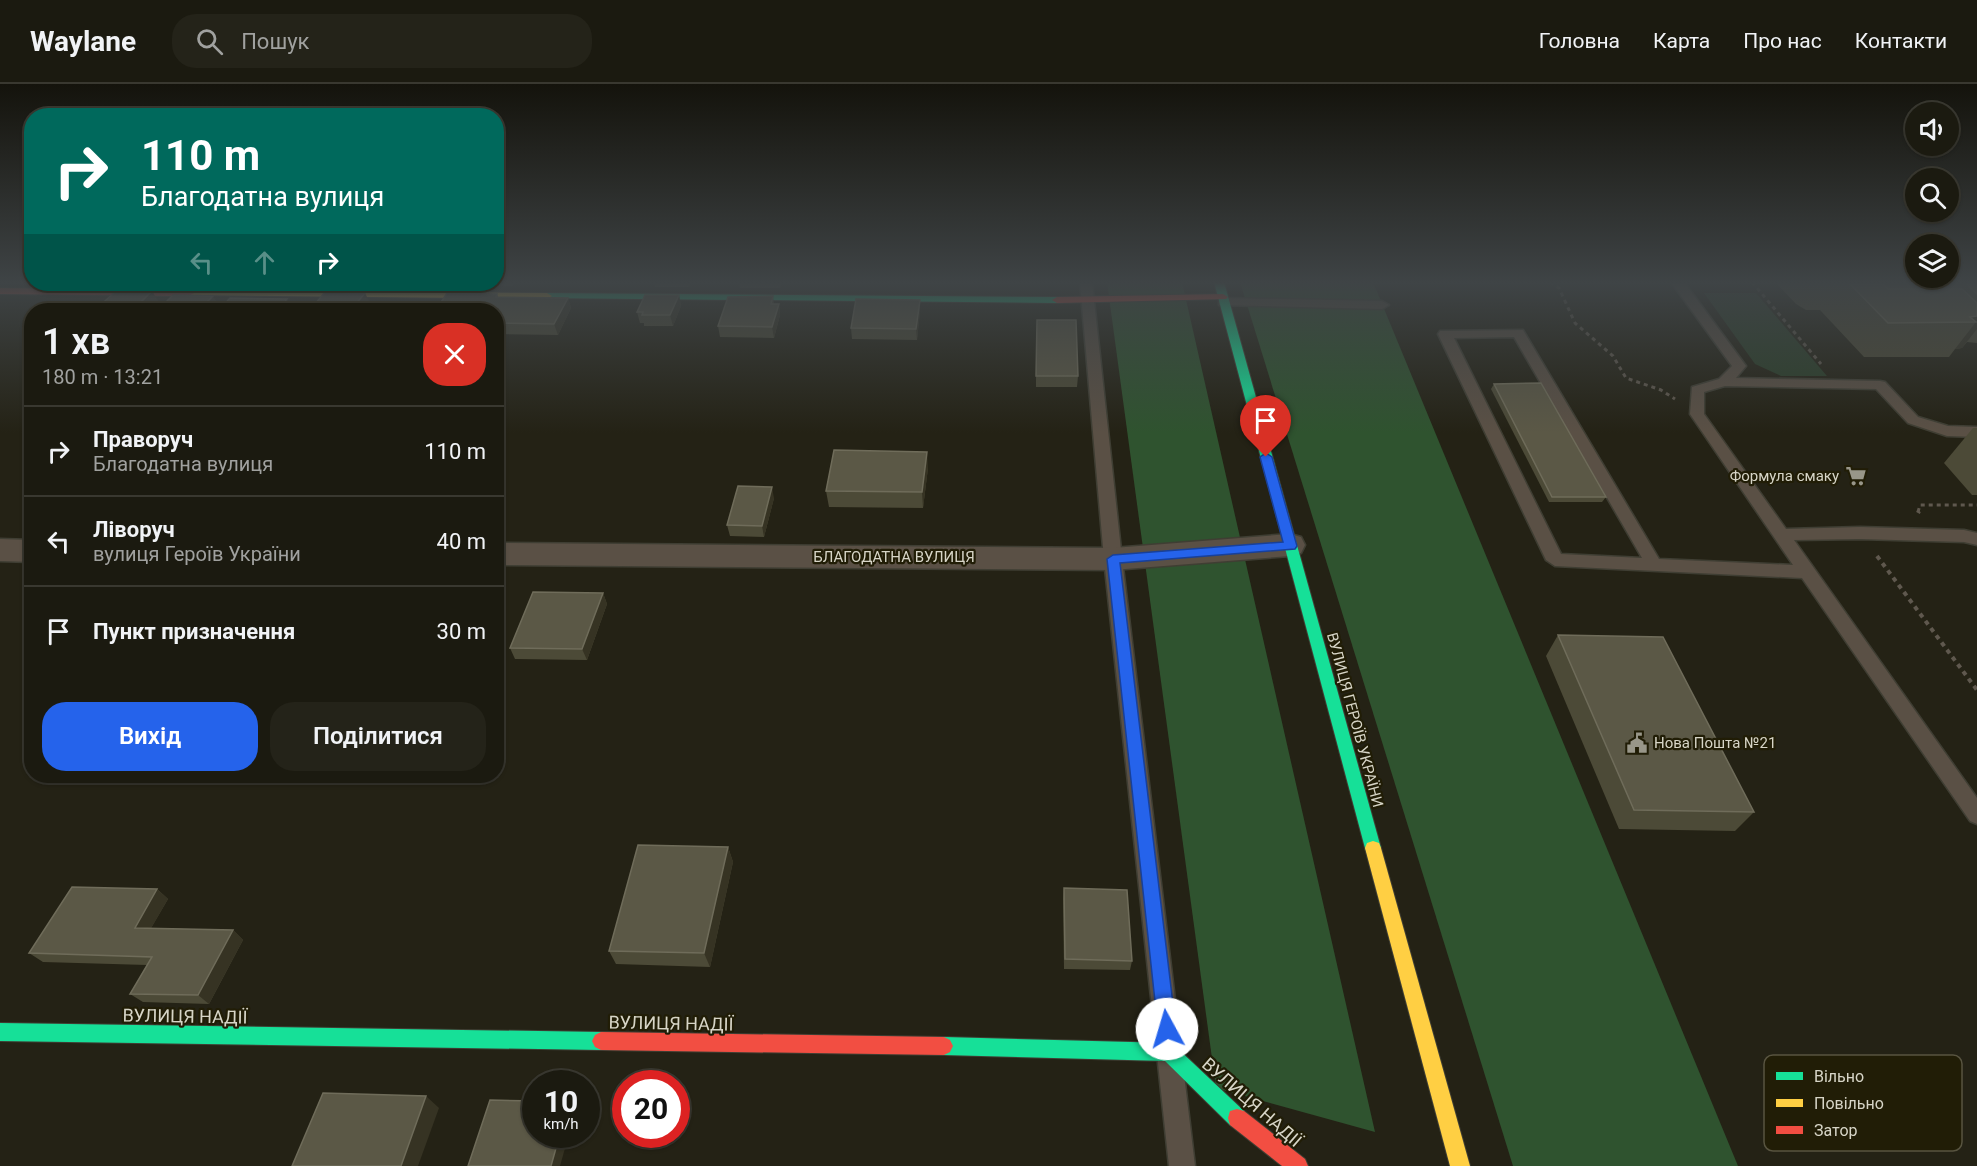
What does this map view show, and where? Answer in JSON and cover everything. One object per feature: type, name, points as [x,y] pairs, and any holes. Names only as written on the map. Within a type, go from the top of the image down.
[{"type":"street","name":"ВУЛИЦЯ ГЕРОЇВ УКРАЇНИ","points":[[1232,332],[1460,1166]]},
{"type":"street","name":"БЛАГОДАТНА ВУЛИЦЯ","points":[[504,554],[1113,559],[1290,546]]},
{"type":"street","points":[[0,550],[24,550]]},
{"type":"street","name":"ВУЛИЦЯ НАДІЇ","points":[[0,1032],[916,1045],[1169,1052],[1246,1126],[1298,1166]]},
{"type":"lane","points":[[1090,332],[1113,559],[1182,1166]]},
{"type":"lane","points":[[1715,332],[1740,366],[1724,382]]},
{"type":"lane","points":[[1655,566],[1518,333],[1445,334],[1555,560],[1655,566],[1809,572]]},
{"type":"lane","points":[[1977,432],[1947,431],[1913,420],[1880,385],[1724,382],[1697,390],[1697,414],[1977,815]]},
{"type":"lane","points":[[1782,535],[1860,533],[1977,539]]},
{"type":"path","points":[[1586,332],[1613,356],[1626,378],[1661,390],[1697,414]]},
{"type":"path","points":[[1795,332],[1838,384]]},
{"type":"path","points":[[1915,535],[1920,505],[1977,505]]},
{"type":"path","points":[[1860,533],[1977,690]]},
{"type":"green space","points":[[1114,332],[1193,332],[1375,1132],[1216,1088]]},
{"type":"green space","points":[[1256,332],[1394,332],[1738,1166],[1513,1166]]},
{"type":"green space","points":[[1732,332],[1790,332],[1827,376],[1781,376],[1755,364]]},
{"type":"building","points":[[1037,332],[1076,332],[1078,376],[1036,376]]},
{"type":"building","points":[[1541,383],[1606,497],[1552,497],[1494,384]]},
{"type":"building","points":[[834,450],[927,452],[922,492],[826,491]]},
{"type":"building","points":[[738,486],[772,487],[762,526],[727,525]]},
{"type":"building","points":[[533,592],[603,593],[582,649],[510,648]]},
{"type":"building","name":"Нова Пошта №21","points":[[1558,635],[1663,637],[1754,812],[1634,810]]},
{"type":"building","points":[[638,845],[728,847],[704,953],[609,951]]},
{"type":"building","points":[[72,887],[157,889],[135,928],[233,930],[198,995],[130,994],[152,957],[29,953]]},
{"type":"building","points":[[1064,888],[1127,890],[1132,961],[1065,959]]},
{"type":"building","points":[[323,1093],[426,1096],[401,1166],[292,1166]]},
{"type":"building","points":[[490,1100],[522,1101],[522,1148],[556,1148],[551,1166],[468,1166]]},
{"type":"traffic: fast","points":[[1233,332],[1373,848]]},
{"type":"traffic: fast","points":[[0,1032],[601,1041]]},
{"type":"traffic: fast","points":[[944,1046],[1169,1052],[1237,1118]]},
{"type":"traffic: slow","points":[[1373,848],[1460,1166]]},
{"type":"traffic: jam","points":[[601,1041],[944,1046]]},
{"type":"traffic: jam","points":[[1237,1118],[1298,1166]]},
{"type":"place","name":"Формула смаку","points":[[1856,476]]},
{"type":"place","name":"Нова Пошта №21","points":[[1637,743]]},
{"type":"route","points":[[1167,1029],[1113,559],[1290,546],[1266,457]]}]
